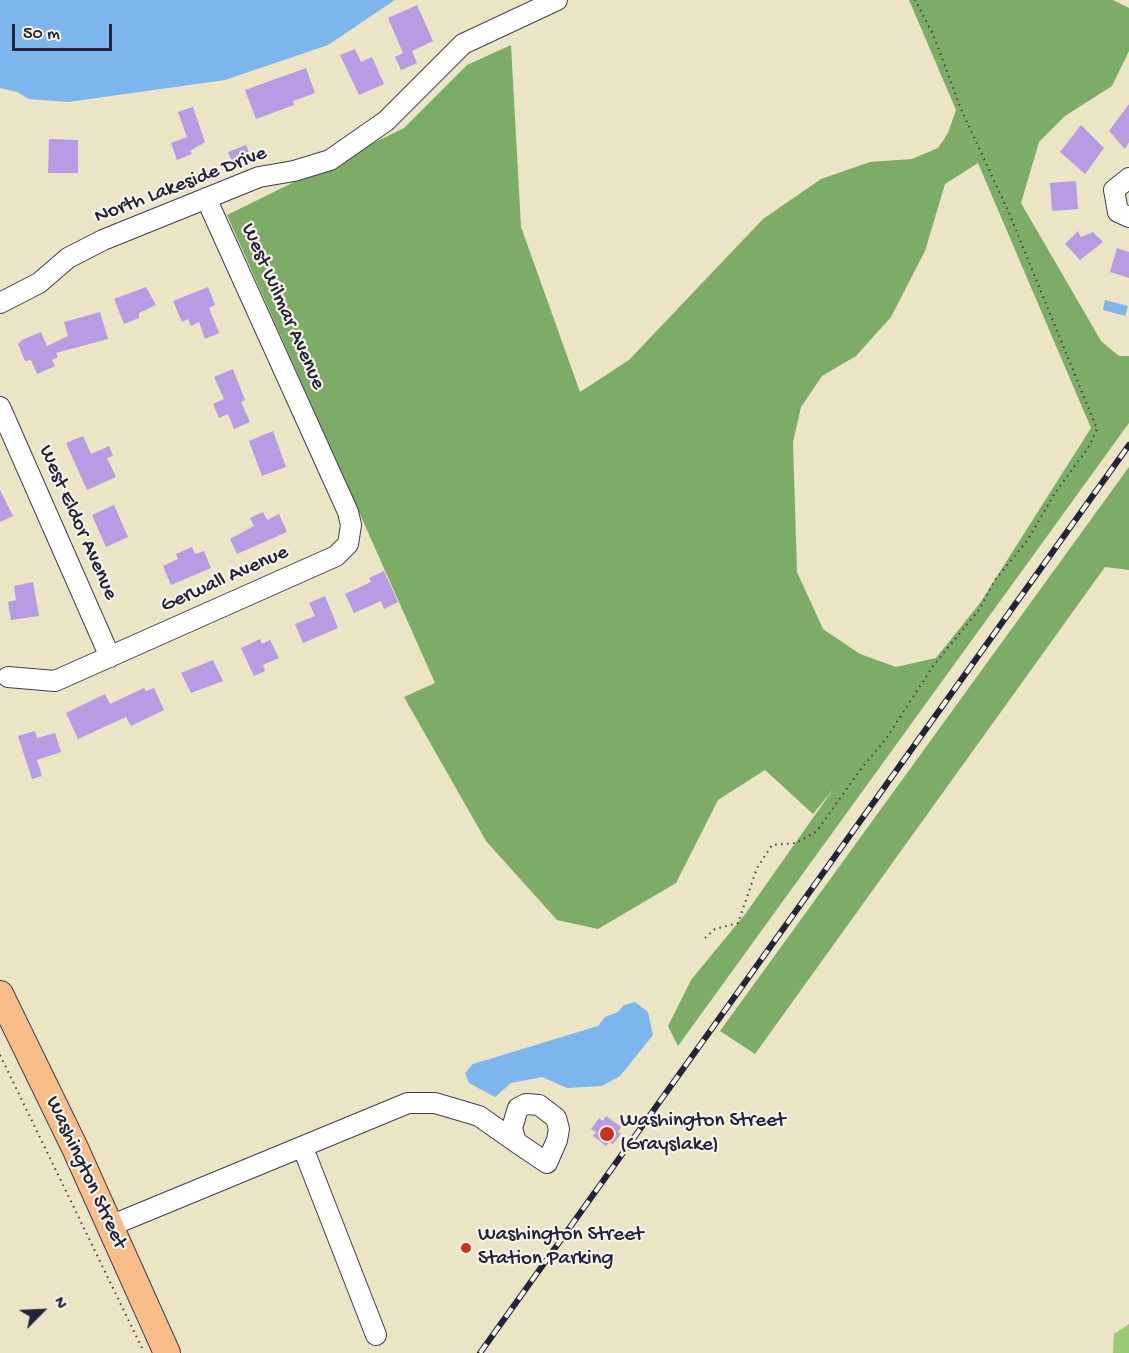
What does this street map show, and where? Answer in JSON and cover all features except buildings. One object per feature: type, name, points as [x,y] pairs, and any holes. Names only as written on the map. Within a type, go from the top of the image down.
[{"type":"main road","name":"Washington Street","points":[[0,994],[110,1226],[167,1353]]},
{"type":"street","name":"North Lakeside Drive","points":[[0,303],[39,283],[68,258],[104,240],[259,177],[294,171],[330,159],[386,121],[463,44],[557,0]]},
{"type":"street","points":[[1129,178],[1114,190],[1118,212],[1129,217]]},
{"type":"street","name":"West Wilmar Avenue","points":[[206,198],[314,437]]},
{"type":"street","name":"West Eldor Avenue","points":[[0,407],[110,657]]},
{"type":"street","name":"Gerwall Avenue","points":[[8,677],[55,681],[343,551],[348,544],[351,525],[314,437]]},
{"type":"street","points":[[110,1226],[408,1103],[435,1103],[478,1116],[547,1163],[559,1129],[556,1118],[539,1105],[526,1104],[492,1115],[478,1116]]},
{"type":"street","points":[[516,1142],[512,1128],[518,1107]]},
{"type":"street","points":[[303,1148],[376,1335]]},
{"type":"path","points":[[705,938],[715,929],[738,923],[757,868],[771,845],[796,843],[817,831],[860,770],[886,740],[933,666],[979,610],[995,580],[1027,541],[1055,493],[1088,448],[1097,429],[1009,213],[961,109],[933,34],[915,0]]},
{"type":"path","points":[[0,1055],[144,1353]]},
{"type":"green space","points":[[909,0],[1113,0],[1129,8],[1129,51],[1112,86],[1065,116],[1039,142],[1021,203],[1101,341],[1119,356],[1129,356],[1129,423],[678,1046],[668,1026],[691,980],[746,913],[834,788],[813,814],[765,770],[718,800],[676,883],[598,929],[557,920],[486,841],[404,697],[435,683],[227,215],[404,128],[467,65],[511,45],[521,227],[580,392],[629,360],[763,219],[821,179],[870,162],[912,159],[938,148],[948,133],[956,110]],"holes":[[[978,163],[1091,428],[980,603],[936,658],[896,667],[860,654],[823,629],[797,572],[793,442],[801,407],[822,376],[856,356],[891,317],[925,251],[945,184]]]},
{"type":"green space","points":[[1129,467],[1129,570],[1105,567],[755,1054],[720,1031]]},
{"type":"green space","points":[[1129,1324],[1129,1353],[1113,1353],[1114,1334]]},
{"type":"water","points":[[0,0],[395,0],[328,45],[225,80],[68,102],[29,99],[17,92],[0,88]]},
{"type":"water","points":[[1105,300],[1128,306],[1125,316],[1103,310]]},
{"type":"water","points":[[635,1002],[648,1012],[653,1035],[620,1076],[602,1086],[567,1088],[542,1077],[511,1083],[495,1097],[469,1083],[465,1073],[473,1064],[598,1026],[605,1017],[618,1012],[624,1005]]},
{"type":"railway","points":[[480,1353],[1129,445]]},
{"type":"place","name":"Washington Street (Grayslake)","points":[[607,1134]]},
{"type":"place","name":"Washington Street Station Parking","points":[[466,1248]]}]
